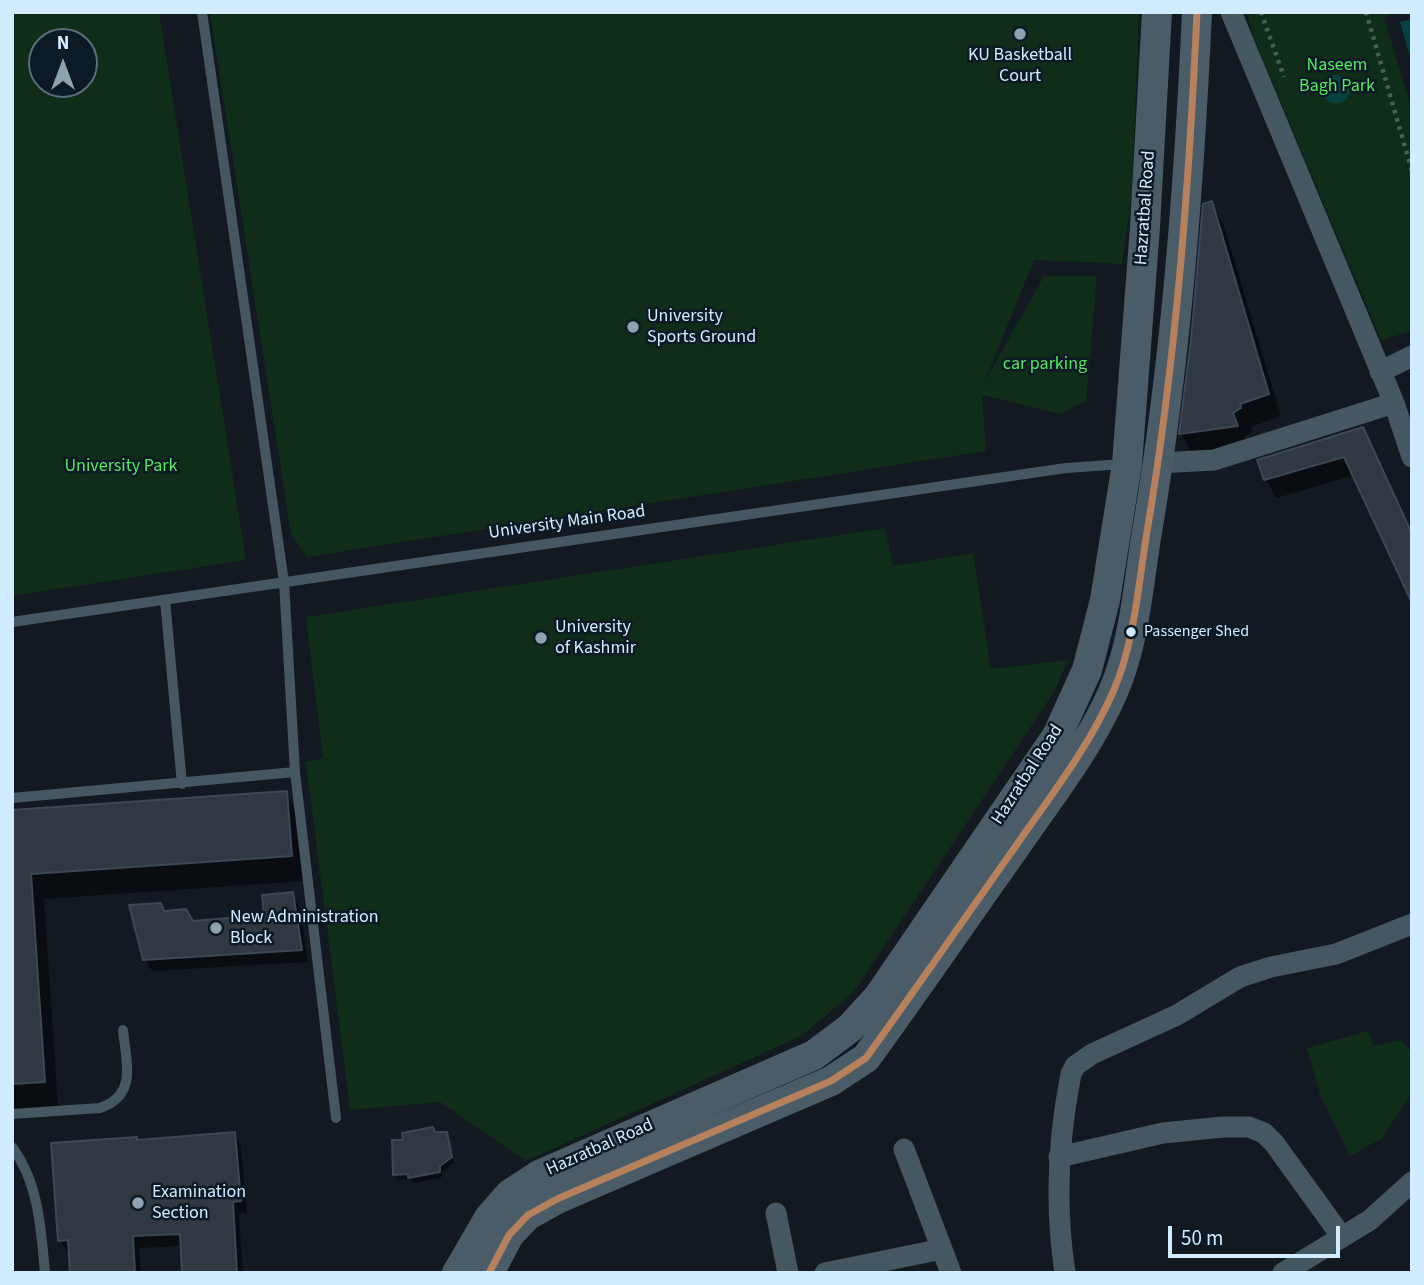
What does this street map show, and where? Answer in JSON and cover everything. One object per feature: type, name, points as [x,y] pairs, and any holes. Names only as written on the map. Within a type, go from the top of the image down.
[{"type":"main road","name":"Hazratbal Road","points":[[457,1273],[489,1218],[510,1195],[539,1175],[814,1055],[850,1028],[879,996],[1057,736],[1087,670],[1093,647],[1105,600],[1127,464],[1145,227],[1157,12]]},
{"type":"main road","name":"Hazratbal Road","points":[[489,1273],[509,1235],[528,1215],[557,1199],[831,1082],[866,1058],[1077,758],[1112,694],[1124,665],[1159,463],[1187,187],[1196,12]]},
{"type":"main road","points":[[1127,464],[1159,463]]},
{"type":"street","points":[[1231,12],[1394,403],[1412,457]]},
{"type":"street","points":[[1380,372],[1412,356]]},
{"type":"street","points":[[1159,463],[1214,460],[1394,403]]},
{"type":"street","points":[[1065,1273],[1059,1157],[1063,1114],[1071,1074],[1083,1059],[1177,1016],[1240,977],[1271,967],[1336,954],[1412,924]]},
{"type":"street","points":[[1059,1157],[1163,1133],[1249,1127],[1264,1133],[1274,1143],[1342,1237]]},
{"type":"street","points":[[904,1149],[951,1273]]},
{"type":"street","points":[[1370,1220],[1412,1182]]},
{"type":"street","points":[[1283,1273],[1370,1220],[1412,1202]]},
{"type":"street","points":[[776,1213],[788,1273]]},
{"type":"street","points":[[825,1273],[942,1249]]},
{"type":"lane","points":[[202,12],[284,582],[295,772],[336,1118]]},
{"type":"lane","name":"University Main Road","points":[[12,622],[1052,470],[1127,464]]},
{"type":"lane","points":[[165,600],[182,784]]},
{"type":"lane","points":[[12,798],[295,772]]},
{"type":"lane","points":[[12,1114],[100,1108],[112,1104],[121,1097],[126,1084],[123,1030]]},
{"type":"lane","points":[[12,1147],[23,1161],[32,1187],[40,1219],[45,1273]]},
{"type":"path","points":[[1366,12],[1412,171]]},
{"type":"green space","name":"University Park","points":[[12,12],[159,12],[246,560],[12,596]]},
{"type":"green space","name":"University Sports Ground","points":[[210,12],[1139,12],[1132,193],[1122,264],[1034,260],[984,383],[1044,276],[1097,276],[1086,401],[1060,414],[982,395],[986,451],[307,557],[291,534]]},
{"type":"green space","name":"Naseem Bagh Park","points":[[1247,12],[1398,12],[1384,17],[1412,111],[1412,331],[1381,340],[1254,38]]},
{"type":"green space","points":[[885,528],[893,566],[973,553],[991,669],[1068,660],[1054,692],[853,993],[801,1036],[526,1161],[440,1102],[350,1110],[306,762],[323,758],[306,617]]},
{"type":"green space","points":[[1368,1031],[1373,1046],[1401,1040],[1412,1053],[1412,1093],[1381,1139],[1350,1156],[1321,1097],[1307,1048]]},
{"type":"shaded area","points":[[1412,19],[1412,63],[1400,22]]},
{"type":"shaded area","points":[[1336,75],[1346,79],[1350,89],[1346,99],[1336,103],[1326,99],[1322,89],[1326,79]]},
{"type":"building","points":[[1212,201],[1269,394],[1240,404],[1241,408],[1233,413],[1238,426],[1179,434],[1191,340],[1203,204]]},
{"type":"building","points":[[1363,427],[1412,534],[1412,603],[1344,457],[1264,480],[1257,460]]},
{"type":"building","points":[[287,791],[292,856],[31,874],[45,1082],[12,1084],[12,810]]},
{"type":"building","name":"New Administration Block","points":[[293,892],[302,950],[143,960],[129,905],[161,903],[164,911],[186,909],[193,921],[264,915],[262,895]]},
{"type":"building","points":[[433,1127],[435,1132],[447,1132],[452,1157],[440,1166],[440,1172],[408,1178],[408,1174],[393,1175],[392,1140],[403,1140],[402,1133]]},
{"type":"building","name":"Examination Section","points":[[235,1132],[241,1201],[233,1202],[237,1273],[182,1273],[180,1234],[133,1236],[135,1273],[70,1273],[68,1240],[58,1241],[51,1143],[137,1137],[137,1140]]},
{"type":"transit line","points":[[489,1273],[509,1235],[528,1215],[557,1199],[831,1081],[866,1058],[1092,734],[1113,692],[1126,653],[1135,613],[1157,467],[1180,273],[1197,12]]},
{"type":"place","name":"KU Basketball Court","points":[[1020,34]]},
{"type":"place","name":"University Sports Ground","points":[[633,327]]},
{"type":"place","name":"Passenger Shed","points":[[1131,632]]},
{"type":"place","name":"University of Kashmir","points":[[541,638]]},
{"type":"place","name":"New Administration Block","points":[[216,928]]},
{"type":"place","name":"Examination Section","points":[[138,1203]]},
{"type":"park label","name":"car parking","points":[[1045,365]]}]
